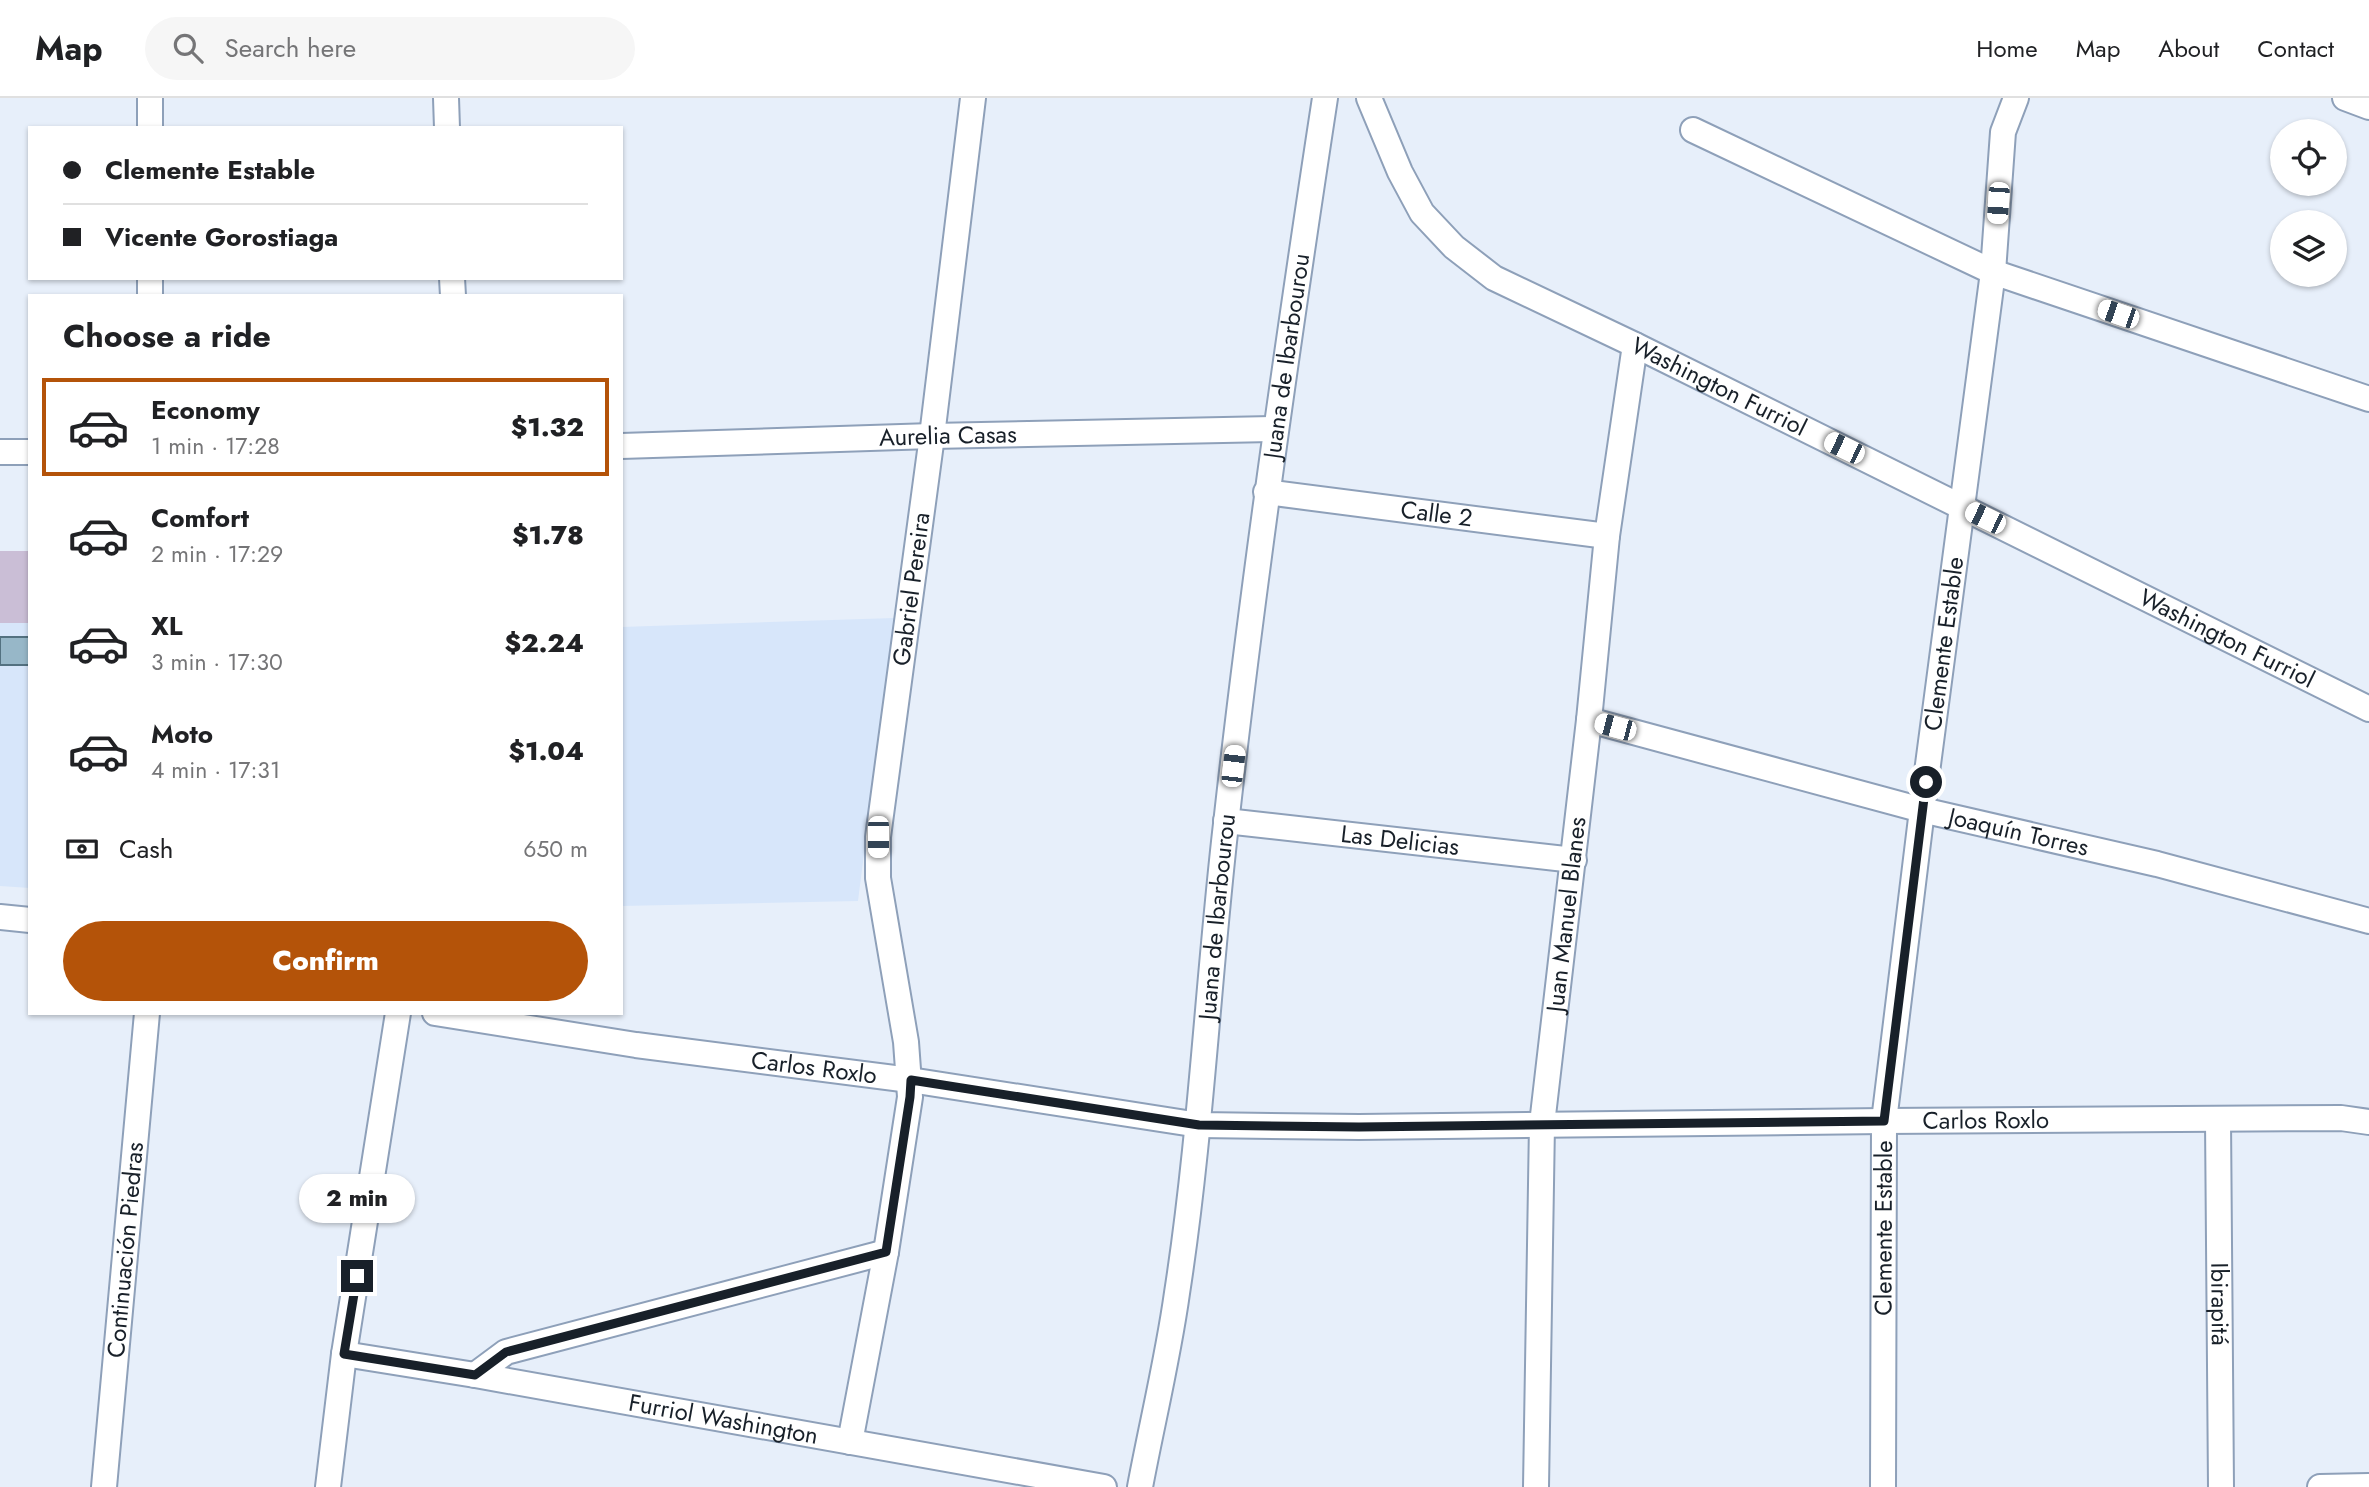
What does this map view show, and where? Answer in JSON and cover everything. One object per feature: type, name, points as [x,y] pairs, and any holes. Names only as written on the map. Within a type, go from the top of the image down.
[{"type":"street","points":[[150,98],[150,126]]},
{"type":"street","points":[[446,98],[447,126]]},
{"type":"street","name":"Gabriel Pereira","points":[[850,1442],[886,1252],[910,1097],[911,1080],[878,878],[878,837],[932,436],[973,98]]},
{"type":"street","name":"Juana de Ibarbourou","points":[[1140,1487],[1177,1296],[1199,1125],[1211,958],[1226,821],[1266,492],[1325,98]]},
{"type":"street","name":"Washington Furriol","points":[[1369,98],[1400,172],[1422,213],[1454,247],[1494,278],[2369,709]]},
{"type":"street","name":"Clemente Estable","points":[[1883,1487],[1884,1121],[1993,272],[2003,132],[2016,98]]},
{"type":"street","points":[[2345,98],[2369,107]]},
{"type":"street","points":[[1693,130],[1993,272],[2369,399]]},
{"type":"street","name":"Juan Manuel Blanes","points":[[1536,1487],[1542,1124],[1590,720],[1606,536],[1634,345]]},
{"type":"street","name":"Aurelia Casas","points":[[623,446],[1275,429]]},
{"type":"street","points":[[0,452],[28,452]]},
{"type":"street","name":"Calle 2","points":[[1266,492],[1606,536]]},
{"type":"street","name":"Joaquín Torres","points":[[1590,720],[1922,810],[2157,864],[2369,922]]},
{"type":"street","name":"Las Delicias","points":[[1226,821],[1574,859]]},
{"type":"street","points":[[0,917],[28,920]]},
{"type":"street","name":"Continuación Piedras","points":[[104,1487],[147,1015]]},
{"type":"street","points":[[328,1487],[344,1354],[398,1015]]},
{"type":"street","name":"Carlos Roxlo","points":[[448,1015],[636,1045],[911,1080],[1199,1125],[1359,1127],[2341,1118],[2369,1122]]},
{"type":"street","name":"Ibirapitá","points":[[2218,1120],[2221,1487]]},
{"type":"street","points":[[475,1375],[506,1352],[886,1252]]},
{"type":"street","name":"Furriol Washington","points":[[344,1354],[1104,1487]]},
{"type":"street","points":[[2320,1487],[2369,1486]]},
{"type":"shaded area","points":[[0,551],[28,551],[28,623],[0,623]]},
{"type":"shaded area","points":[[894,618],[858,901],[623,906],[623,627]]},
{"type":"shaded area","points":[[28,622],[28,888],[0,886],[0,623]]},
{"type":"building","points":[[0,637],[28,637],[28,665],[0,665]]},
{"type":"route","points":[[357,1276],[344,1354],[475,1375],[506,1352],[886,1252],[911,1080],[1199,1125],[1359,1127],[1884,1121],[1926,782]]}]
